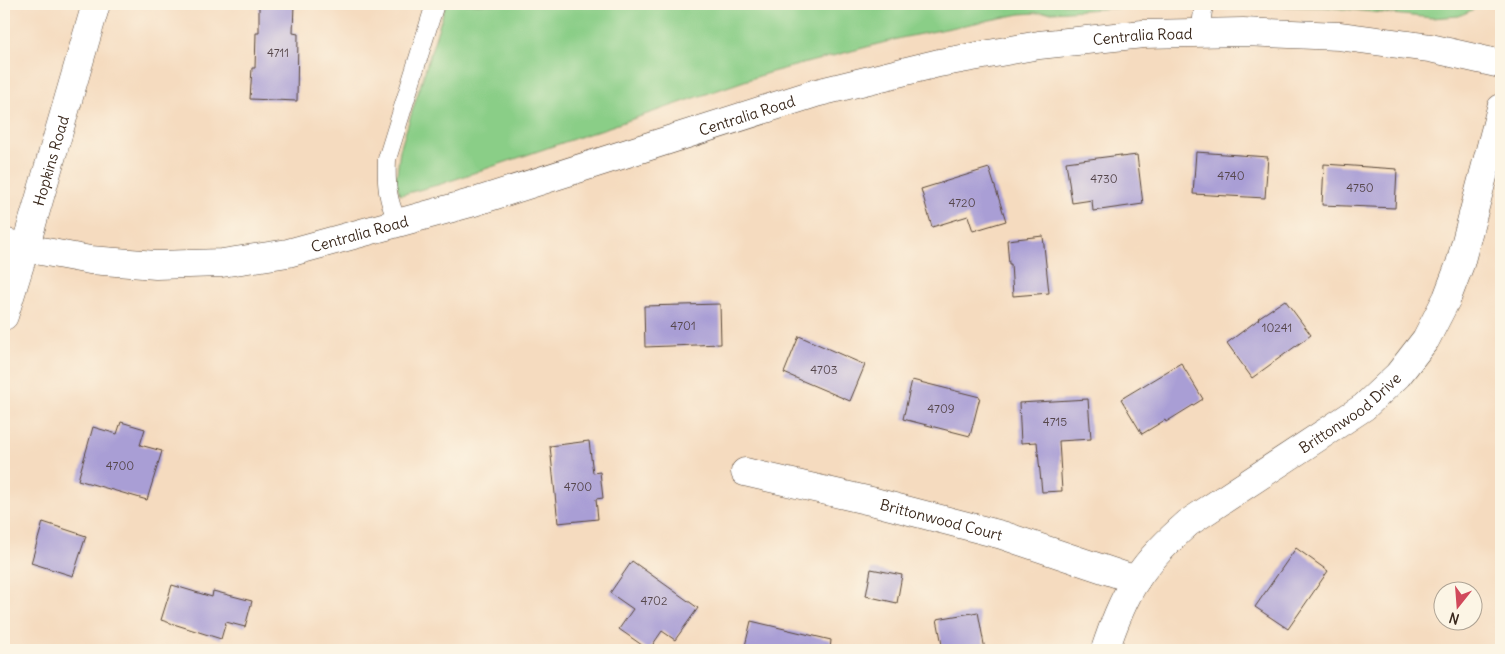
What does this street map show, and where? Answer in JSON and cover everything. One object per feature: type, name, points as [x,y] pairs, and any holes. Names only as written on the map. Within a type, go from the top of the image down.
[{"type":"main road","name":"Hopkins Road","points":[[4,316],[15,245],[96,4]]},
{"type":"main road","name":"Centralia Road","points":[[15,245],[90,260],[156,266],[222,262],[288,253],[474,202],[816,93],[930,65],[1039,45],[1143,34],[1242,32],[1339,36],[1430,48],[1501,64]]},
{"type":"main road","name":"Brittonwood Drive","points":[[1105,650],[1114,623],[1136,580],[1163,546],[1188,523],[1364,406],[1398,375],[1426,338],[1447,298],[1460,264],[1501,108]]},
{"type":"main road","name":"Brittonwood Court","points":[[745,472],[875,502],[1002,535],[1136,580]]},
{"type":"lane","points":[[398,222],[393,212],[386,186],[387,159],[435,4]]},
{"type":"lane","points":[[1200,32],[1204,4]]},
{"type":"green space","points":[[446,4],[1485,4],[1459,16],[1432,18],[1324,7],[1165,5],[1020,14],[901,38],[768,73],[441,184],[400,195],[396,181],[400,150]]},
{"type":"building","points":[[259,4],[294,4],[293,33],[298,34],[297,101],[250,99],[252,68],[255,68],[256,33],[259,33]]},
{"type":"building","points":[[1196,152],[1268,157],[1265,198],[1193,194]]},
{"type":"building","points":[[1121,155],[1121,157],[1137,155],[1143,204],[1093,211],[1092,200],[1072,203],[1066,162]]},
{"type":"building","points":[[1324,164],[1397,169],[1395,208],[1322,205]]},
{"type":"building","points":[[989,168],[1006,221],[973,231],[968,216],[932,227],[921,189]]},
{"type":"building","points":[[1043,236],[1049,293],[1013,296],[1007,240]]},
{"type":"building","points":[[1285,300],[1311,335],[1252,378],[1227,343],[1258,318]]},
{"type":"building","points":[[720,304],[721,344],[645,347],[644,306]]},
{"type":"building","points":[[799,336],[865,365],[850,401],[784,373]]},
{"type":"building","points":[[1181,363],[1203,399],[1166,422],[1165,420],[1142,434],[1121,399]]},
{"type":"building","points":[[912,380],[980,397],[970,436],[903,419]]},
{"type":"building","points":[[1088,399],[1091,439],[1059,441],[1062,491],[1042,492],[1037,442],[1021,443],[1019,403]]},
{"type":"building","points":[[121,422],[145,429],[140,445],[162,451],[147,500],[78,480],[93,427],[117,434]]},
{"type":"building","points":[[589,441],[593,473],[600,472],[603,498],[596,499],[598,519],[558,523],[550,446]]},
{"type":"building","points":[[43,522],[86,536],[73,576],[31,563]]},
{"type":"building","points":[[1296,548],[1328,571],[1288,629],[1255,607]]},
{"type":"building","points":[[632,561],[698,608],[675,640],[662,631],[649,650],[619,629],[633,609],[610,593]]},
{"type":"building","points":[[871,569],[902,575],[897,603],[866,596]]},
{"type":"building","points":[[172,585],[212,597],[213,591],[252,601],[245,627],[226,622],[221,639],[161,620]]},
{"type":"building","points":[[978,612],[985,650],[943,650],[937,619]]},
{"type":"building","points":[[751,621],[831,640],[830,650],[744,650]]}]
